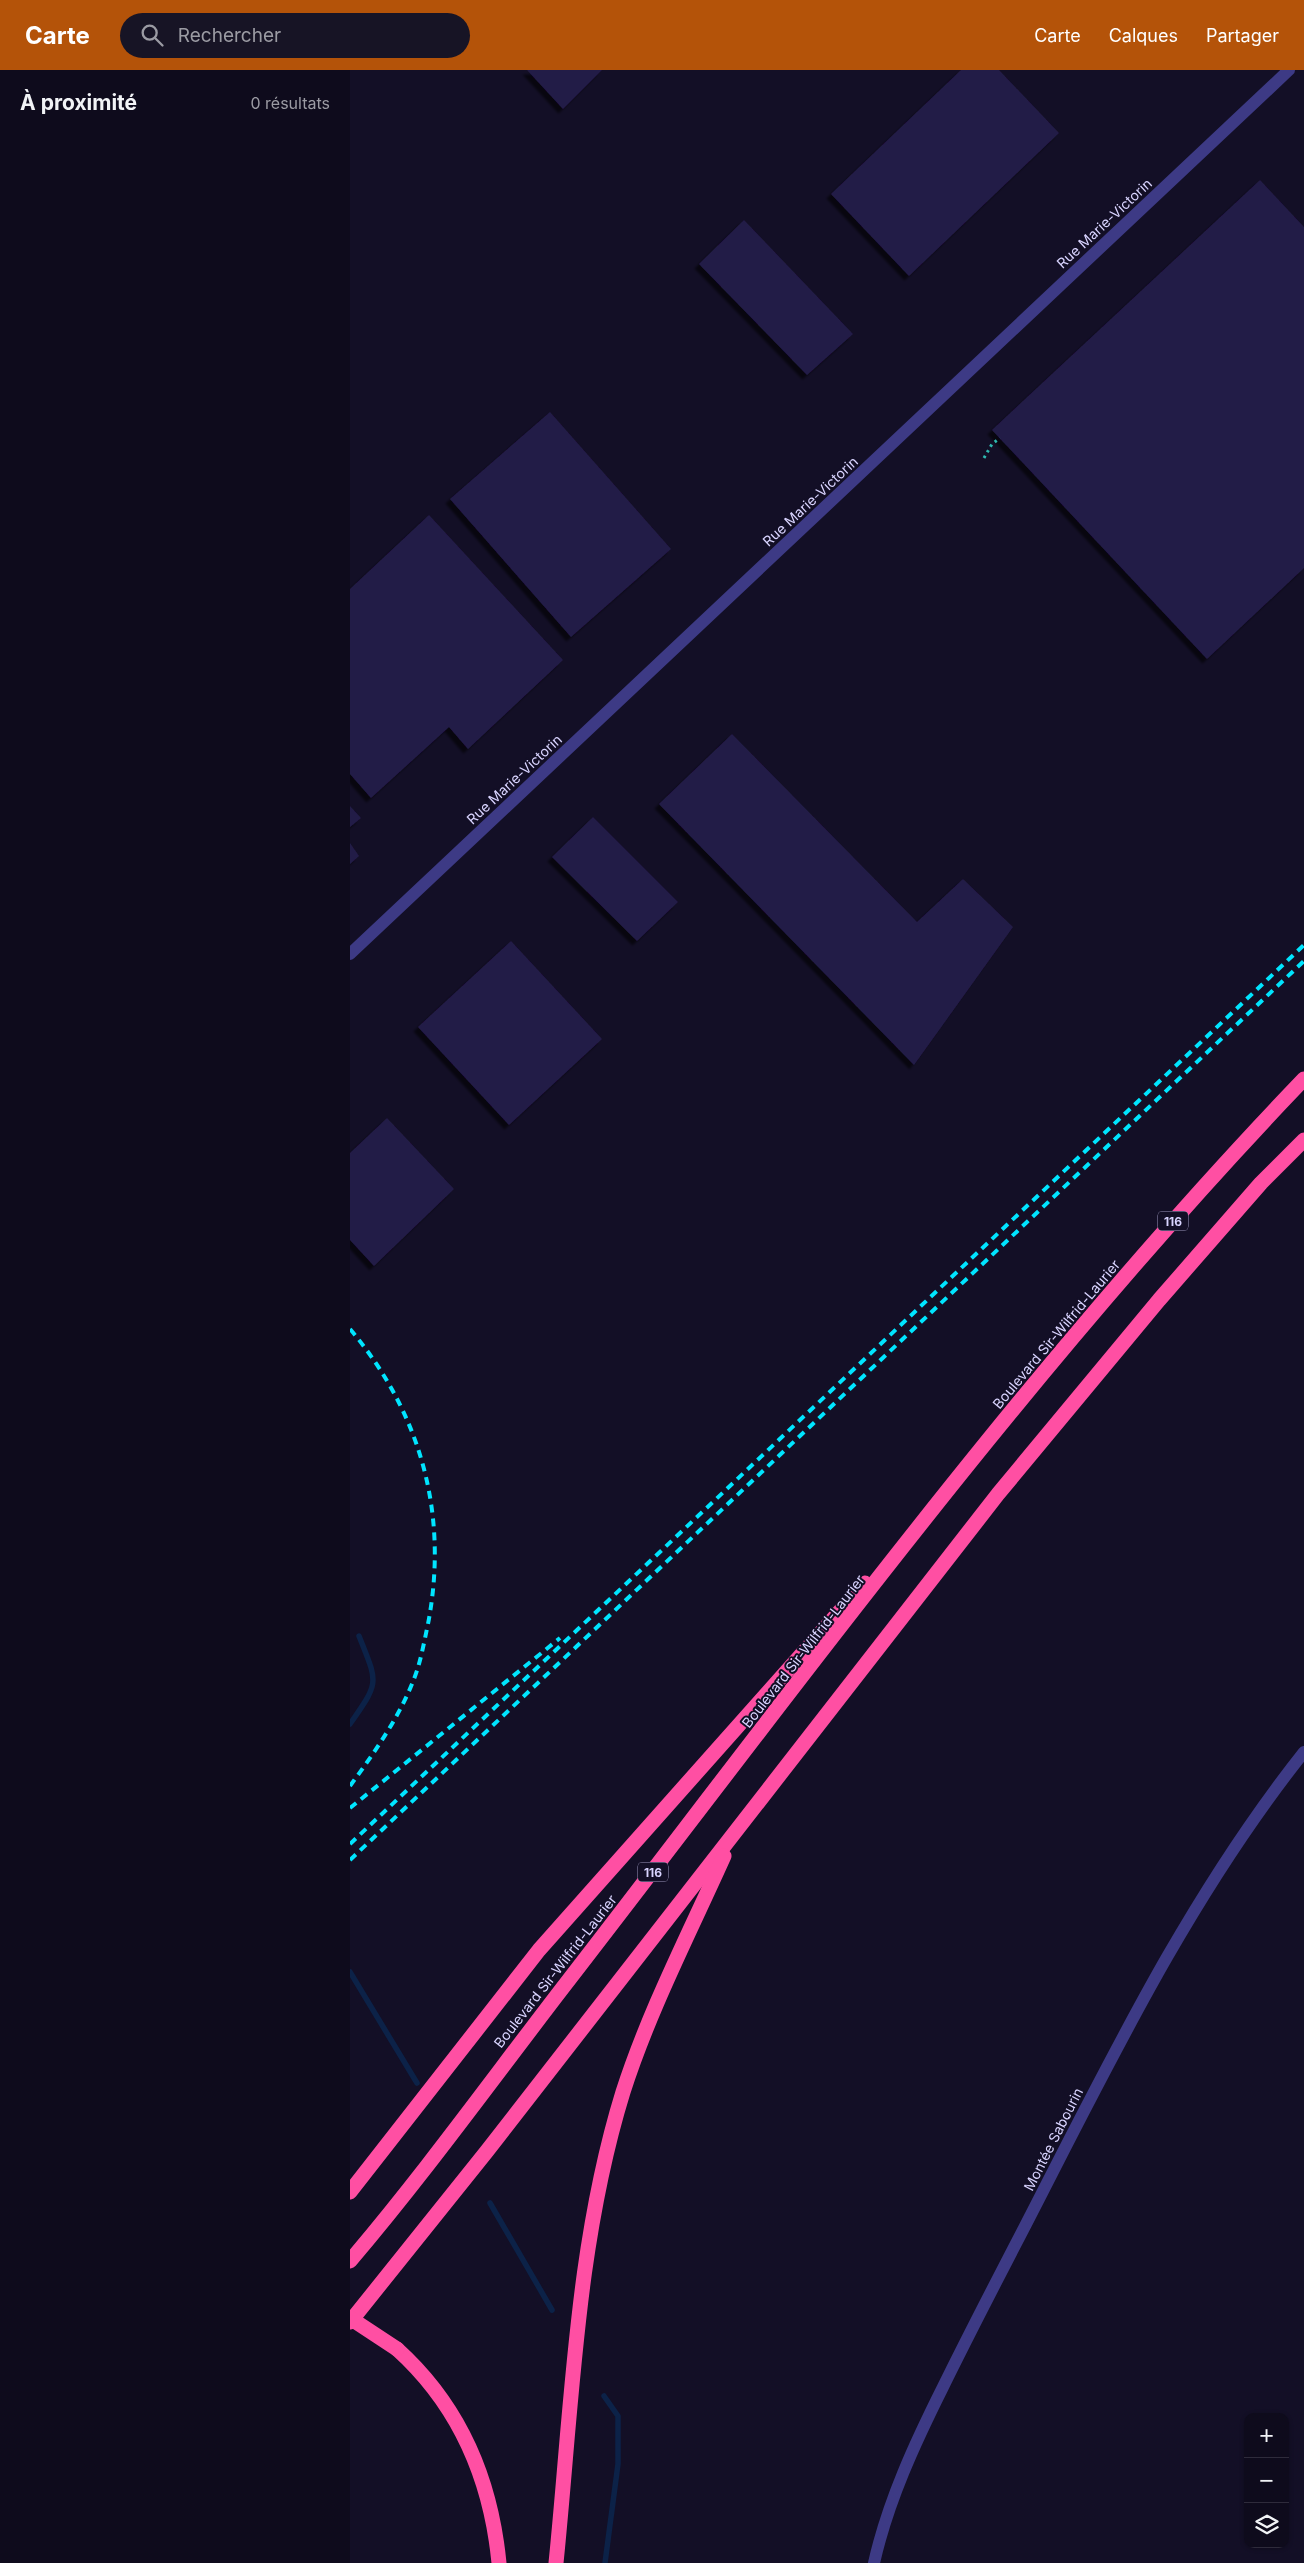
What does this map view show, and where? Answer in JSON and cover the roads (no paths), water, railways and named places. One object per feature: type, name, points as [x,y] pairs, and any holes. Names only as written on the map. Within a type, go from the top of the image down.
[{"type":"highway","name":"Boulevard Sir-Wilfrid-Laurier","points":[[350,2261],[955,1482],[1133,1267],[1225,1162],[1304,1079]]},
{"type":"highway","points":[[350,2322],[466,2178],[1049,1431],[1190,1264],[1262,1183],[1304,1140]]},
{"type":"highway","points":[[350,2192],[554,1933],[955,1482]]},
{"type":"highway","points":[[556,2563],[585,2271],[605,2160],[623,2093],[642,2039],[734,1834]]},
{"type":"highway","points":[[350,2318],[397,2349],[434,2388],[462,2430],[488,2498],[499,2563]]},
{"type":"street","name":"Rue Marie-Victorin","points":[[350,954],[1289,70]]},
{"type":"street","name":"Montée Sabourin","points":[[874,2563],[894,2498],[927,2421],[1134,2016],[1209,1886],[1254,1818],[1304,1752]]},
{"type":"waterway","points":[[350,1724],[367,1699],[373,1682],[370,1664],[359,1636]]},
{"type":"waterway","points":[[350,1972],[417,2083]]},
{"type":"waterway","points":[[490,2203],[552,2310]]},
{"type":"waterway","points":[[604,2396],[618,2416],[618,2464],[605,2563]]},
{"type":"railway","points":[[350,1844],[1304,945]]},
{"type":"railway","points":[[350,1860],[1304,961]]},
{"type":"railway","points":[[350,1329],[375,1361],[395,1395],[411,1431],[424,1467],[431,1505],[435,1544],[434,1583],[428,1624],[416,1672],[401,1708],[377,1748],[350,1786]]},
{"type":"railway","points":[[350,1808],[560,1638]]}]
